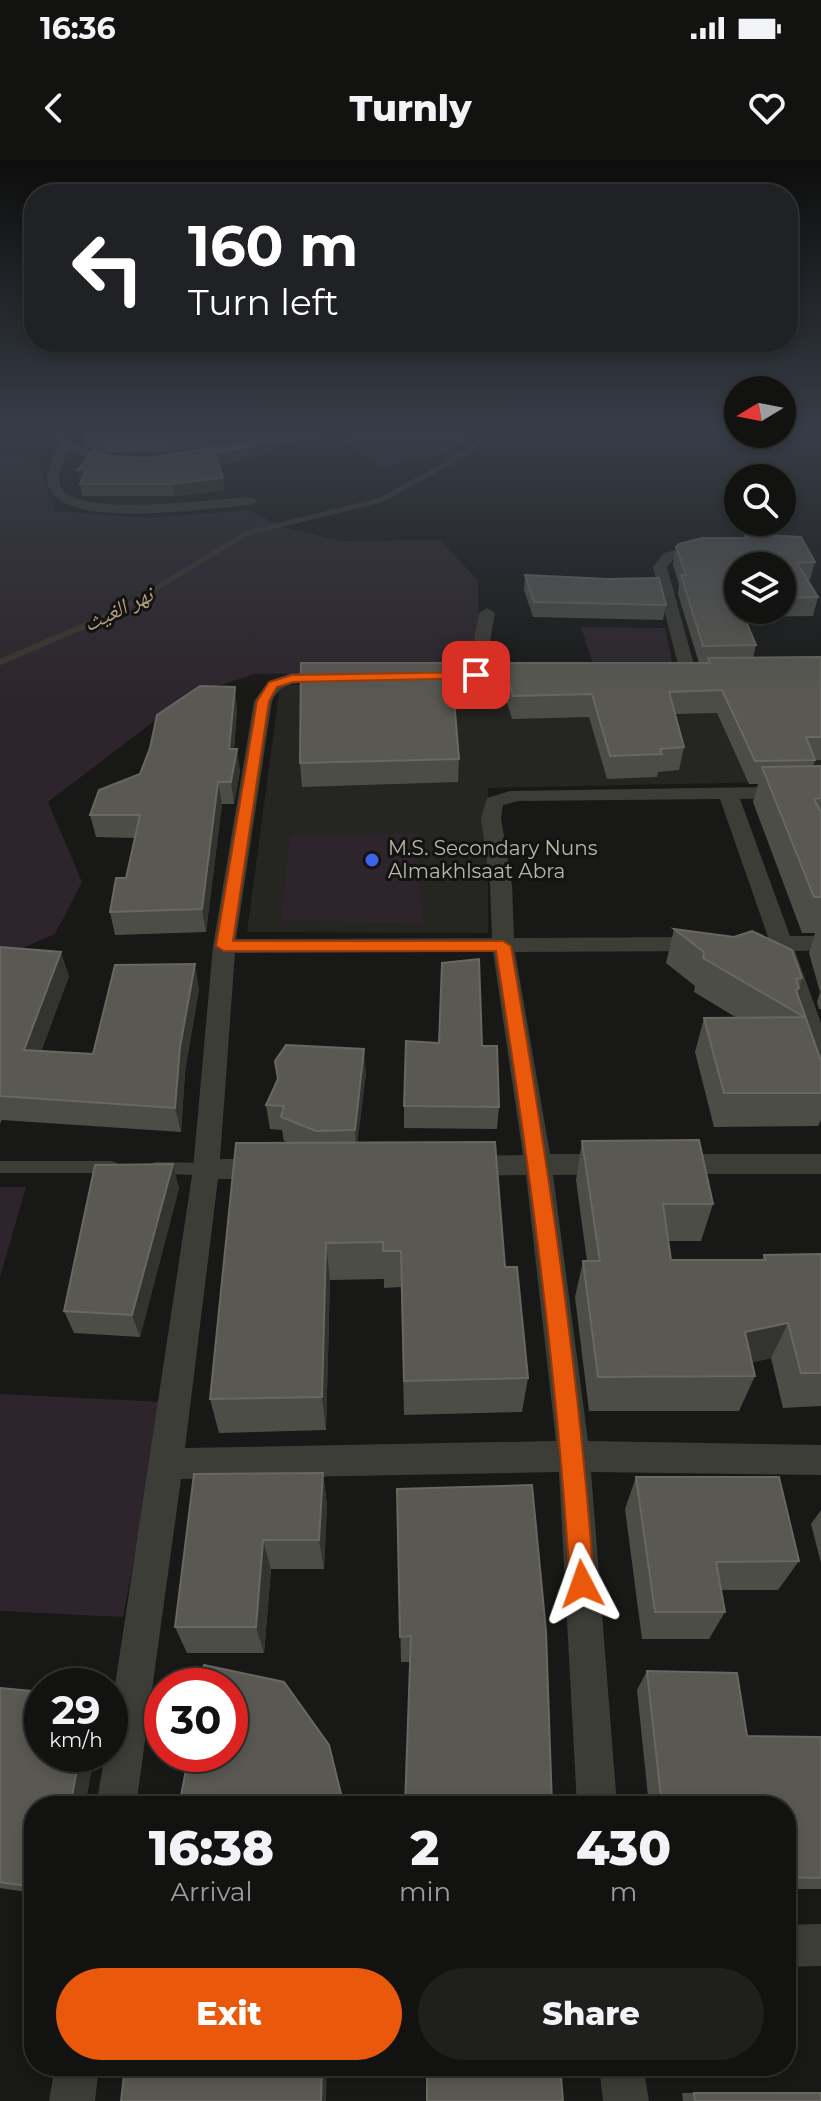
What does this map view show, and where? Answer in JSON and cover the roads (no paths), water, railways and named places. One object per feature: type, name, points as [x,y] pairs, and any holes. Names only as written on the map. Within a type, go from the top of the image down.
[{"type":"street","points":[[688,672],[660,567],[669,556],[716,544]]},
{"type":"street","points":[[487,613],[482,641],[487,675]]},
{"type":"street","points":[[657,673],[717,672]]},
{"type":"street","points":[[399,677],[564,674]]},
{"type":"street","points":[[117,1796],[167,1464],[206,1169],[224,946],[266,692],[282,680],[353,677]]},
{"type":"street","points":[[596,1796],[574,1456],[538,1164],[503,946],[501,885],[491,818],[494,802],[517,795],[821,792]]},
{"type":"street","points":[[728,793],[821,1057]]},
{"type":"street","points":[[224,946],[821,943]]},
{"type":"street","points":[[428,1166],[821,1164]]},
{"type":"street","points":[[206,1169],[301,1168]]},
{"type":"street","points":[[167,1464],[574,1456],[821,1460]]},
{"type":"street","points":[[796,1946],[821,1945]]},
{"type":"street","points":[[72,2101],[76,2076]]},
{"type":"street","points":[[622,2076],[626,2101]]},
{"type":"lane","points":[[0,1167],[206,1169]]},
{"type":"waterway","name":"نهر الغيث","points":[[119,611],[247,533],[306,519]]},
{"type":"waterway","name":"نهر الغيث","points":[[0,662],[124,609]]},
{"type":"place","name":"M.S. Secondary Nuns Almakhlsaat Abra","points":[[372,860]]}]
